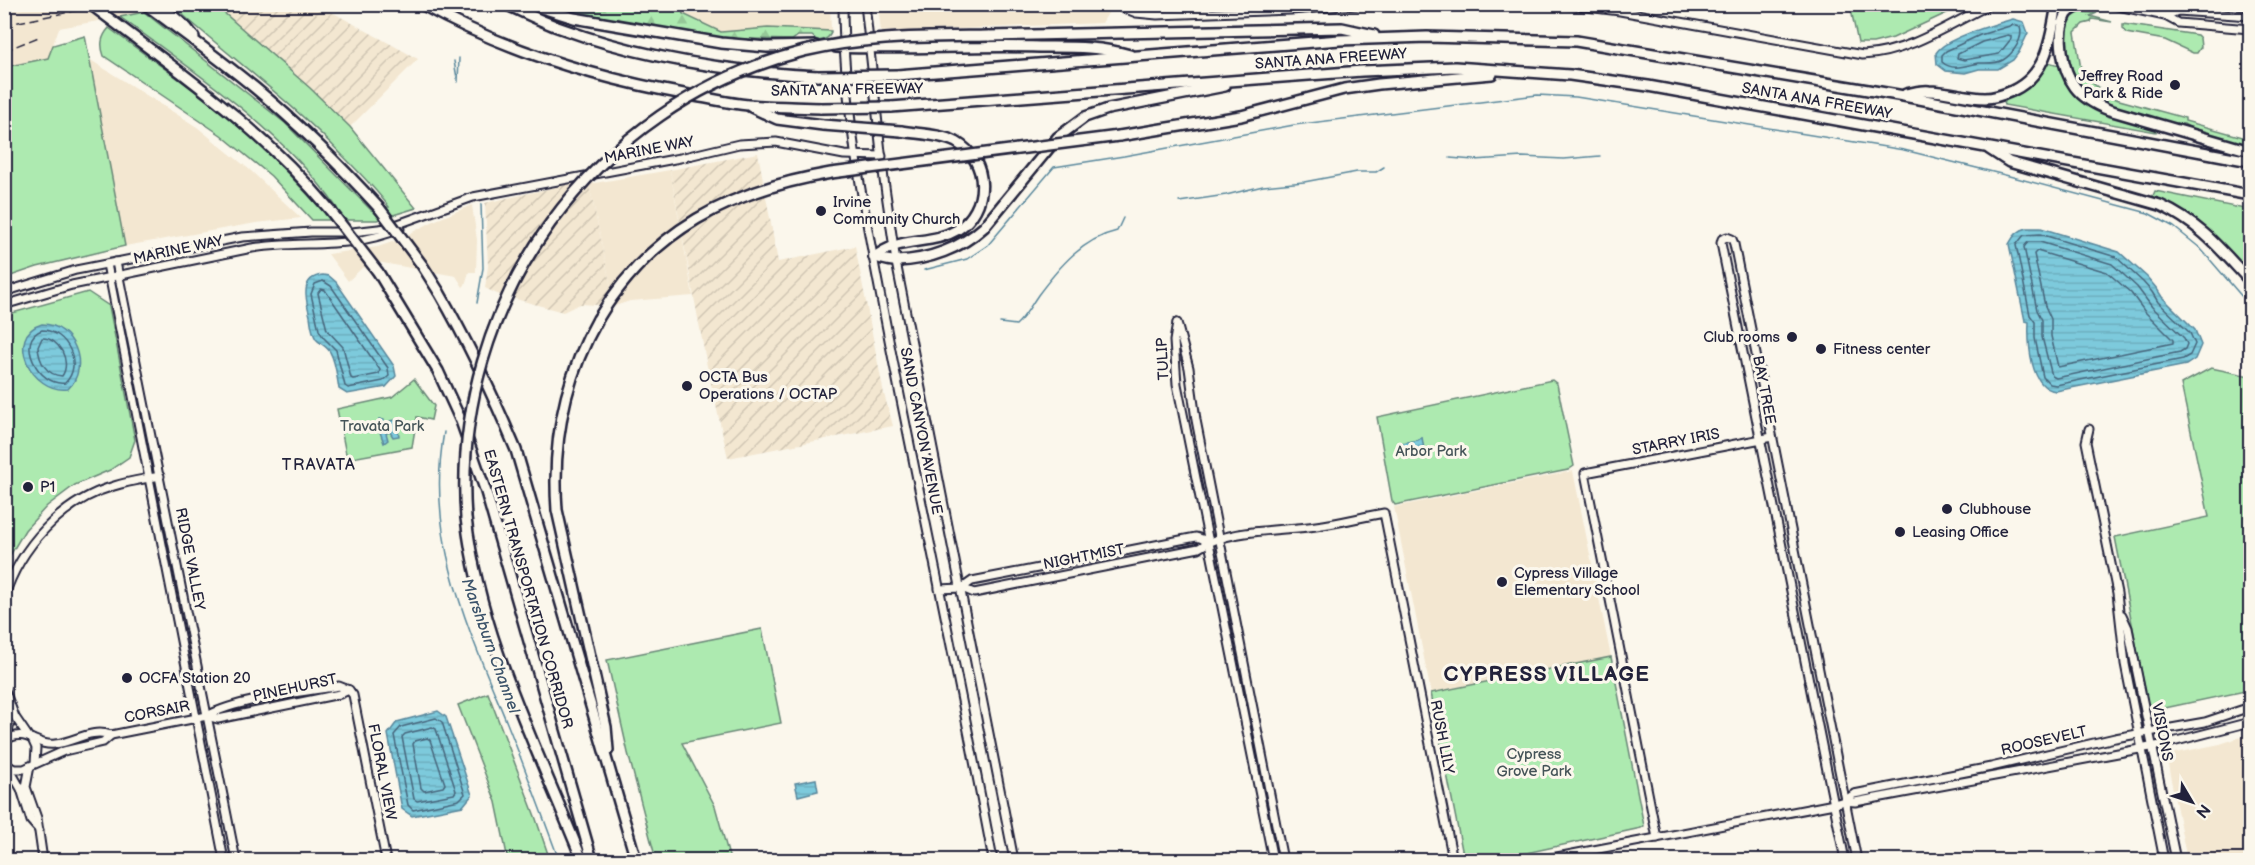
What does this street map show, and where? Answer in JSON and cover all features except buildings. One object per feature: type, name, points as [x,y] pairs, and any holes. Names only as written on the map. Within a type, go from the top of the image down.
[{"type":"highway","name":"EASTERN TRANSPORTATION CORRIDOR","points":[[90,4],[223,104],[261,137],[312,189],[355,240],[378,272],[438,371],[475,459],[486,492],[592,861]]},
{"type":"highway","points":[[145,4],[184,29]]},
{"type":"highway","points":[[159,4],[184,29]]},
{"type":"highway","name":"SANTA ANA FREEWAY","points":[[421,4],[471,29],[553,63],[650,88],[746,105],[821,108],[891,107],[1362,71],[1455,67],[1526,71],[1648,86],[2250,195]]},
{"type":"highway","name":"SANTA ANA FREEWAY","points":[[505,4],[560,28],[645,53],[751,71],[818,76],[897,75],[1388,38],[1576,41],[1898,95],[2250,161]]},
{"type":"highway","points":[[529,4],[574,18],[721,43],[767,47],[870,49],[1002,46],[1106,48],[1138,57]]},
{"type":"highway","points":[[1898,95],[1928,90],[1984,98],[1999,96],[2016,89],[2035,74],[2045,58],[2049,49],[2057,4]]},
{"type":"highway","points":[[2083,4],[2067,15],[2062,45],[2066,71],[2075,88],[2084,96],[2096,105],[2109,110],[2250,151]]},
{"type":"highway","points":[[582,861],[488,627],[474,569],[466,518],[464,470],[470,414],[477,379],[500,309],[522,265],[556,214],[580,186],[620,147],[661,115],[702,91],[778,58],[825,46],[861,40],[1342,28],[1388,38]]},
{"type":"highway","name":"EASTERN TRANSPORTATION CORRIDOR","points":[[184,29],[256,88],[348,173],[380,209],[422,265],[465,338],[491,389],[516,450],[636,861]]},
{"type":"highway","points":[[610,773],[606,727],[557,510],[555,482],[559,426],[566,392],[578,359],[598,319],[642,262],[675,233],[719,206],[762,188],[792,180],[1119,136],[1241,116],[1344,89],[1526,71]]},
{"type":"highway","points":[[874,257],[896,261],[950,249],[975,235],[1031,172],[1058,137],[1085,117],[1108,109],[1271,78]]},
{"type":"highway","points":[[746,105],[777,119],[901,131],[944,138],[962,146],[971,155],[978,167],[982,193],[975,211],[957,230],[932,239],[894,246],[874,257]]},
{"type":"highway","points":[[1984,146],[2009,162],[2160,205],[2179,214],[2205,233],[2250,281]]},
{"type":"street","name":"SAND CANYON AVENUE","points":[[843,4],[844,47],[856,157],[993,861]]},
{"type":"street","name":"SAND CANYON AVENUE","points":[[865,4],[896,261],[1014,861]]},
{"type":"street","points":[[1113,4],[1136,13],[1157,15],[1291,10],[1369,4]]},
{"type":"street","points":[[1561,4],[1620,11],[1863,55],[1879,54],[1904,47],[1991,4]]},
{"type":"street","points":[[2109,4],[2165,16],[2178,23],[2250,28]]},
{"type":"street","points":[[2165,16],[2178,11],[2250,16]]},
{"type":"street","name":"MARINE WAY","points":[[4,291],[76,270],[242,237],[300,232],[372,231],[387,228],[473,197],[680,158],[748,142],[776,142],[856,157],[882,156]]},
{"type":"street","name":"MARINE WAY","points":[[4,305],[72,285],[274,245],[349,243],[371,239],[404,227],[421,219],[425,214]]},
{"type":"street","name":"BAY TREE","points":[[1845,861],[1721,243],[1726,237],[1732,239],[1734,244],[1857,861]]},
{"type":"street","name":"RIDGE VALLEY","points":[[116,262],[236,861]]},
{"type":"street","name":"RIDGE VALLEY","points":[[107,264],[224,861]]},
{"type":"street","name":"TULIP","points":[[1273,861],[1175,370],[1174,331],[1177,323],[1189,368],[1196,420],[1283,861]]},
{"type":"street","name":"VISIONS","points":[[2089,429],[2086,442],[2120,609],[2127,628],[2176,861]]},
{"type":"street","name":"STARRY IRIS","points":[[1657,838],[1585,473],[1772,437]]},
{"type":"street","points":[[4,598],[24,554],[46,528],[64,512],[82,499],[114,486],[160,476]]},
{"type":"street","name":"NIGHTMIST","points":[[939,589],[962,588],[974,593],[1198,548],[1209,541],[1221,538],[1315,526],[1384,513]]},
{"type":"street","name":"RUSH LILY","points":[[1384,513],[1453,861]]},
{"type":"street","name":"NIGHTMIST","points":[[962,588],[972,581],[1196,537],[1209,541]]},
{"type":"street","name":"VISIONS","points":[[2120,609],[2120,631],[2164,861]]},
{"type":"street","name":"PINEHURST","points":[[207,716],[217,710],[269,698],[339,686],[349,690]]},
{"type":"street","points":[[4,688],[15,717],[36,748],[26,787],[37,818],[43,861]]},
{"type":"street","name":"FLORAL VIEW","points":[[349,690],[353,695],[386,861]]},
{"type":"street","name":"ROOSEVELT","points":[[1845,801],[1854,794],[2205,722],[2250,707]]},
{"type":"street","points":[[4,709],[10,724],[5,741]]},
{"type":"street","name":"CORSAIR","points":[[7,765],[18,770],[64,751],[103,742],[111,735],[207,716]]},
{"type":"street","name":"ROOSEVELT","points":[[1541,861],[1845,801],[1855,802],[1895,795],[2151,747],[2250,722]]},
{"type":"street","name":"CORSAIR","points":[[5,741],[16,735],[56,744],[101,731],[111,735]]},
{"type":"street","points":[[7,765],[21,789],[31,821],[39,830]]},
{"type":"shaded area","points":[[43,4],[188,5],[59,28],[48,58],[5,67],[4,12]]},
{"type":"shaded area","points":[[215,5],[319,5],[418,59],[350,127],[310,88]]},
{"type":"shaded area","points":[[680,5],[830,5],[831,31],[768,28],[721,32],[682,14]]},
{"type":"shaded area","points":[[878,5],[1113,5],[1102,23],[881,32]]},
{"type":"shaded area","points":[[89,59],[197,127],[250,170],[301,218],[256,223],[125,246]]},
{"type":"shaded area","points":[[758,153],[778,262],[855,246],[884,394],[893,426],[728,458],[707,366],[670,170]]},
{"type":"shaded area","points":[[670,170],[693,296],[630,301],[615,306],[589,184]]},
{"type":"shaded area","points":[[570,184],[589,184],[615,306],[580,304],[563,312],[497,294],[485,288],[488,266],[485,203]]},
{"type":"shaded area","points":[[472,205],[477,240],[476,272],[469,272],[463,287],[456,276],[377,262],[361,269],[348,281],[328,254],[378,247]]},
{"type":"shaded area","name":"Cypress Village Elementary School","points":[[1573,471],[1611,657],[1431,693],[1394,507]]},
{"type":"shaded area","points":[[2250,734],[2250,860],[2187,860],[2166,755],[2220,744]]},
{"type":"green space","points":[[652,4],[659,7],[680,5],[683,14],[721,32],[768,28],[831,31],[831,33],[827,38],[818,41],[812,36],[798,36],[792,40],[713,38],[586,17],[544,5]]},
{"type":"green space","points":[[1850,4],[1964,5],[1893,38],[1873,43],[1858,43]]},
{"type":"green space","points":[[215,5],[310,88],[350,127],[416,208],[377,220],[312,220],[271,176],[221,135],[104,56],[102,41],[109,28],[226,115],[274,159],[323,211],[337,208],[292,154],[237,104],[120,17],[144,12],[285,123],[371,210],[389,207],[361,174],[303,117],[174,7]]},
{"type":"green space","points":[[2081,12],[2097,13],[2090,16],[2112,22],[2092,19],[2075,32],[2082,75],[2112,98],[2250,139],[2250,146],[2197,132],[2184,124],[2164,122],[2109,105],[2087,94],[2075,79],[2067,61],[2066,42],[2069,23],[2072,17]]},
{"type":"green space","points":[[2123,24],[2197,35],[2200,38],[2201,47],[2197,53],[2193,53],[2165,40],[2126,33]]},
{"type":"green space","points":[[85,36],[125,246],[37,267],[5,278],[5,67],[48,58],[53,45]]},
{"type":"green space","points":[[2048,62],[2059,65],[2074,93],[2085,102],[2098,110],[2157,128],[2156,132],[2004,105],[2006,98],[2030,84]]},
{"type":"green space","points":[[2155,191],[2250,210],[2250,275],[2218,240],[2194,220],[2181,211],[2152,198]]},
{"type":"green space","points":[[88,292],[109,306],[135,440],[129,457],[110,470],[75,485],[47,506],[25,530],[5,564],[5,315]]},
{"type":"green space","points":[[2211,368],[2250,376],[2250,690],[2165,708],[2148,705],[2115,537],[2209,517],[2181,384]]},
{"type":"green space","name":"Travata Park","points":[[414,379],[434,406],[431,420],[417,417],[412,447],[347,459],[337,409],[392,397]]},
{"type":"green space","name":"Arbor Park","points":[[1552,380],[1557,384],[1574,466],[1568,470],[1395,505],[1392,501],[1377,417]]},
{"type":"green space","points":[[762,629],[781,723],[682,743],[715,806],[730,860],[656,860],[607,660]]},
{"type":"green space","name":"Cypress Grove Park","points":[[1611,657],[1644,826],[1494,860],[1464,860],[1431,693]]},
{"type":"green space","points":[[488,693],[550,860],[508,860],[496,802],[458,705]]},
{"type":"water","points":[[2013,19],[2024,22],[2028,33],[2013,60],[1998,69],[1979,69],[1965,73],[1946,71],[1937,64],[1936,53],[1949,42],[1971,32]]},
{"type":"water","points":[[2027,228],[2041,228],[2119,252],[2147,277],[2162,297],[2195,330],[2201,345],[2195,359],[2186,365],[2056,391],[2047,388],[2036,374],[2032,364],[2029,322],[2025,321],[2009,244],[2016,234]]},
{"type":"water","points":[[323,275],[329,276],[336,282],[394,366],[396,376],[386,387],[347,394],[339,389],[332,356],[314,334],[306,297],[310,280]]},
{"type":"water","points":[[42,324],[63,331],[76,348],[78,370],[75,380],[68,389],[55,388],[43,382],[33,374],[27,362],[24,351],[25,340],[31,330]]},
{"type":"water","points":[[379,419],[384,420],[384,428],[390,427],[390,421],[396,420],[399,436],[393,437],[390,432],[386,433],[388,440],[384,443]]},
{"type":"water","points":[[1422,437],[1425,456],[1404,458],[1401,443]]},
{"type":"water","points":[[438,711],[446,717],[472,795],[463,806],[412,816],[402,809],[388,734],[397,722]]},
{"type":"water","points":[[816,779],[818,791],[798,796],[795,783]]},
{"type":"waterway","name":"Marshburn Channel","points":[[458,82],[459,58]]},
{"type":"waterway","name":"Marshburn Channel","points":[[454,61],[457,78]]},
{"type":"waterway","points":[[924,270],[967,259],[988,245],[1054,167],[1294,125],[1537,95],[1576,97],[1904,150],[2148,213],[2174,227],[2200,248],[2250,306]]},
{"type":"waterway","points":[[1450,158],[1564,159],[1600,156]]},
{"type":"waterway","points":[[1179,202],[1226,195],[1263,186],[1304,182],[1357,172],[1376,172],[1384,167]]},
{"type":"waterway","name":"Marshburn Channel","points":[[477,303],[483,268],[481,204]]},
{"type":"waterway","points":[[1000,323],[1016,325],[1072,255],[1093,240],[1117,231],[1123,218]]},
{"type":"waterway","name":"Marshburn Channel","points":[[444,432],[440,471],[440,509],[445,546],[454,582],[478,652],[559,860]]},
{"type":"railway","points":[[4,25],[109,4]]},
{"type":"railway","points":[[4,51],[41,36]]},
{"type":"place","name":"Jeffrey Road Park & Ride","points":[[2175,85]]},
{"type":"place","name":"Irvine Community Church","points":[[821,211]]},
{"type":"place","name":"Club rooms","points":[[1792,337]]},
{"type":"place","name":"Fitness center","points":[[1821,349]]},
{"type":"place","name":"OCTA Bus Operations / OCTAP","points":[[687,386]]},
{"type":"place","name":"P1","points":[[28,487]]},
{"type":"place","name":"Clubhouse","points":[[1947,509]]},
{"type":"place","name":"Leasing Office","points":[[1900,532]]},
{"type":"place","name":"Cypress Village Elementary School","points":[[1502,582]]},
{"type":"place","name":"OCFA Station 20","points":[[127,678]]},
{"type":"district","name":"TRAVATA","points":[[319,465]]},
{"type":"district","name":"CYPRESS VILLAGE","points":[[1547,674]]}]
